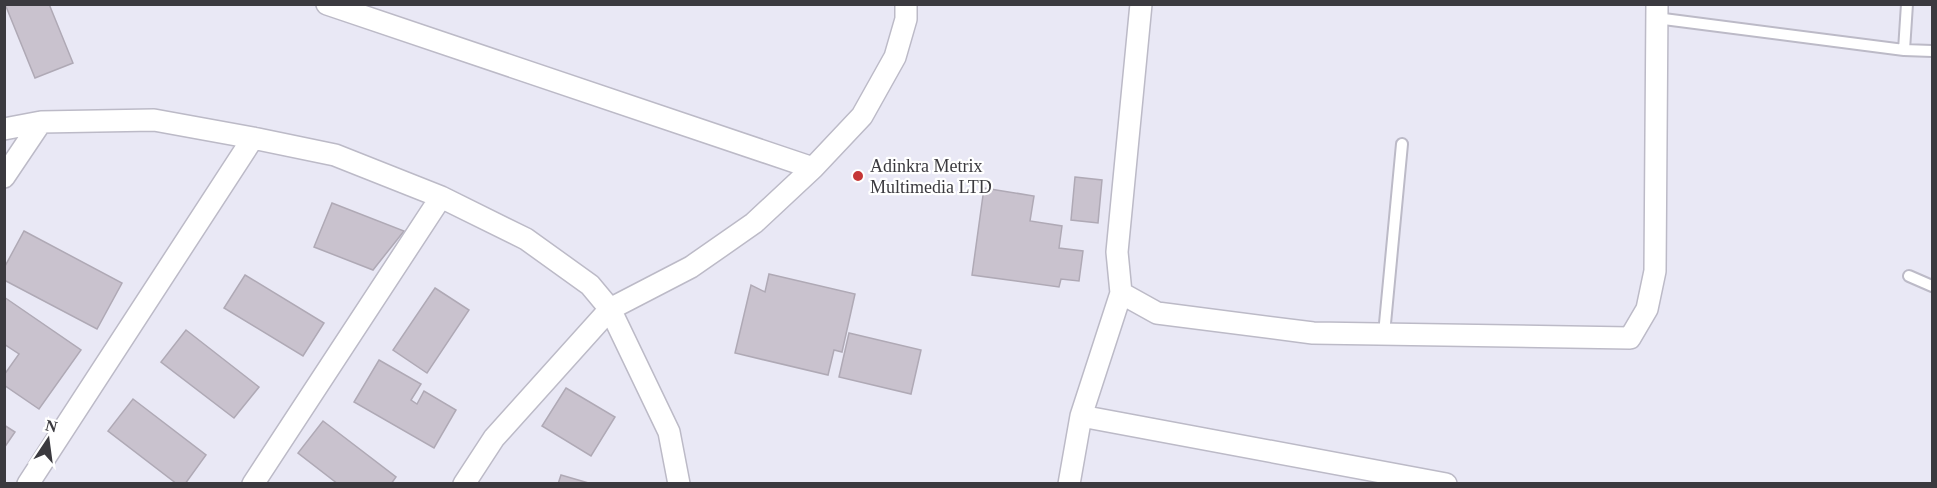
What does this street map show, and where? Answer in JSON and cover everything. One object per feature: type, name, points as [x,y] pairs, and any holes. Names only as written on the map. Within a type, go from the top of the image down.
[{"type":"street","points":[[327,4],[813,168]]},
{"type":"street","points":[[464,483],[494,438],[610,309],[691,267],[754,223],[813,168],[862,116],[895,57],[906,19],[906,4]]},
{"type":"street","points":[[1068,483],[1081,416],[1121,293],[1117,252],[1141,4]]},
{"type":"street","points":[[1121,293],[1157,313],[1313,333],[1630,338],[1647,309],[1655,271],[1656,11]]},
{"type":"street","points":[[4,129],[41,122],[154,120],[335,155],[441,197],[526,239],[590,285],[610,309],[669,432],[679,483]]},
{"type":"street","points":[[4,177],[41,122]]},
{"type":"street","points":[[28,483],[253,138]]},
{"type":"street","points":[[253,483],[441,197]]},
{"type":"street","points":[[1081,416],[1446,483]]},
{"type":"lane","points":[[1904,50],[1908,4]]},
{"type":"lane","points":[[1656,11],[1904,50],[1932,51]]},
{"type":"lane","points":[[1384,334],[1402,144]]},
{"type":"lane","points":[[1909,276],[1932,286]]},
{"type":"building","points":[[5,4],[49,4],[73,63],[35,78]]},
{"type":"building","points":[[1075,177],[1102,180],[1098,223],[1071,220]]},
{"type":"building","points":[[984,188],[1034,196],[1030,221],[1062,226],[1059,248],[1083,251],[1079,281],[1061,279],[1059,287],[972,275]]},
{"type":"building","points":[[332,203],[404,231],[373,270],[314,247]]},
{"type":"building","points":[[24,231],[122,283],[97,329],[4,280],[4,268]]},
{"type":"building","points":[[769,274],[855,294],[842,352],[834,350],[828,375],[735,353],[751,285],[765,292]]},
{"type":"building","points":[[245,275],[324,323],[303,356],[224,308]]},
{"type":"building","points":[[435,288],[469,310],[427,373],[393,350]]},
{"type":"building","points":[[4,297],[81,350],[39,409],[4,385],[4,375],[19,354],[4,344]]},
{"type":"building","points":[[186,330],[259,387],[234,418],[161,362]]},
{"type":"building","points":[[849,333],[921,350],[911,394],[839,377]]},
{"type":"building","points":[[379,360],[421,384],[411,400],[417,404],[424,391],[456,410],[434,448],[354,402]]},
{"type":"building","points":[[566,388],[615,417],[591,456],[542,426]]},
{"type":"building","points":[[133,399],[206,455],[185,484],[177,484],[108,431]]},
{"type":"building","points":[[323,421],[396,477],[391,484],[338,484],[298,453]]},
{"type":"building","points":[[4,425],[15,432],[4,448]]},
{"type":"building","points":[[561,475],[592,484],[558,484]]},
{"type":"place","name":"Adinkra Metrix Multimedia LTD","points":[[858,176]]}]
